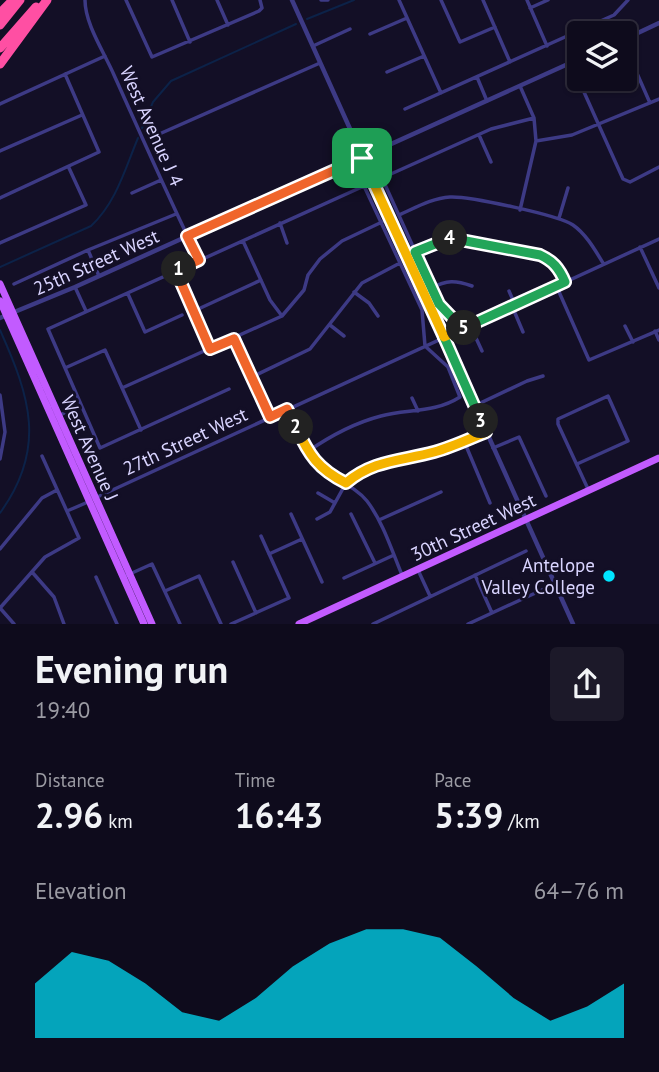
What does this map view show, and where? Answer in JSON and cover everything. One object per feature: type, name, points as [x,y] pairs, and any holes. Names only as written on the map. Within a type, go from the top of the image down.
[{"type":"highway","points":[[0,13],[13,0]]},
{"type":"highway","points":[[0,25],[20,0]]},
{"type":"highway","points":[[0,48],[41,0]]},
{"type":"highway","points":[[0,64],[47,0]]},
{"type":"main road","name":"West Avenue J","points":[[0,284],[7,316]]},
{"type":"main road","name":"West Avenue J","points":[[0,301],[55,417],[145,624]]},
{"type":"main road","name":"30th Street West","points":[[299,624],[659,458]]},
{"type":"main road","name":"West Avenue J","points":[[126,576],[152,624]]},
{"type":"street","name":"West Avenue J 4","points":[[85,0],[86,11],[105,56],[199,260]]},
{"type":"street","points":[[126,0],[152,57],[262,8],[260,0]]},
{"type":"street","points":[[172,0],[190,41]]},
{"type":"street","points":[[217,0],[228,25]]},
{"type":"street","points":[[292,0],[573,624]]},
{"type":"street","points":[[321,0],[328,0]]},
{"type":"street","points":[[399,0],[441,93]]},
{"type":"street","points":[[441,0],[460,43],[495,27]]},
{"type":"street","points":[[483,0],[510,62]]},
{"type":"street","points":[[527,0],[547,46]]},
{"type":"street","points":[[530,8],[548,0]]},
{"type":"street","points":[[405,109],[614,15],[628,0]]},
{"type":"street","points":[[370,34],[407,18]]},
{"type":"street","points":[[637,33],[659,23]]},
{"type":"street","points":[[313,46],[350,29]]},
{"type":"street","points":[[387,72],[425,55]]},
{"type":"street","points":[[0,104],[105,56]]},
{"type":"street","points":[[157,135],[320,63]]},
{"type":"street","name":"25th Street West","points":[[0,324],[7,316],[567,64]]},
{"type":"street","points":[[637,73],[650,103]]},
{"type":"street","points":[[0,198],[99,152],[65,74]]},
{"type":"street","points":[[477,77],[487,101]]},
{"type":"street","points":[[520,86],[534,118],[536,141],[520,210]]},
{"type":"street","points":[[582,91],[623,179],[630,182],[659,167]]},
{"type":"street","points":[[536,141],[562,138],[600,125],[659,99]]},
{"type":"street","points":[[0,151],[82,114]]},
{"type":"street","points":[[462,328],[446,314],[431,288],[382,178],[491,129],[534,118]]},
{"type":"street","points":[[479,135],[491,162]]},
{"type":"street","points":[[0,243],[86,205],[69,167]]},
{"type":"street","points":[[132,193],[161,180]]},
{"type":"street","points":[[229,389],[100,448],[48,329],[364,186],[422,310],[425,346],[448,367],[460,397],[432,410],[382,416],[352,426],[307,452]]},
{"type":"street","points":[[559,218],[568,188]]},
{"type":"street","points":[[399,215],[436,199],[452,196],[559,218],[575,226],[593,245],[603,263]]},
{"type":"street","points":[[14,284],[176,214]]},
{"type":"street","points":[[122,388],[282,316],[303,290],[308,275],[320,259],[342,241],[382,222]]},
{"type":"street","points":[[280,223],[287,243]]},
{"type":"street","points":[[415,252],[446,239],[456,238],[540,255],[559,269],[565,282]]},
{"type":"street","name":"27th Street West","points":[[67,511],[659,239]]},
{"type":"street","points":[[243,241],[270,300],[282,316]]},
{"type":"street","points":[[640,247],[659,286]]},
{"type":"street","points":[[88,250],[99,276]]},
{"type":"street","points":[[252,377],[310,349],[362,283],[400,263]]},
{"type":"street","points":[[176,271],[210,349]]},
{"type":"street","points":[[194,311],[261,280]]},
{"type":"street","points":[[431,288],[446,281],[459,281],[472,286]]},
{"type":"street","points":[[556,285],[589,360],[657,330],[659,340]]},
{"type":"street","points":[[75,287],[86,312]]},
{"type":"street","points":[[509,291],[523,332]]},
{"type":"street","points":[[354,292],[369,303],[378,316]]},
{"type":"street","points":[[128,294],[145,332],[182,315]]},
{"type":"street","points":[[330,325],[344,336]]},
{"type":"street","points":[[470,325],[482,351]]},
{"type":"street","points":[[625,326],[633,342]]},
{"type":"street","points":[[234,339],[270,417]]},
{"type":"street","points":[[65,368],[105,350],[141,429]]},
{"type":"street","points":[[474,406],[543,376]]},
{"type":"street","points":[[0,395],[5,432],[0,459]]},
{"type":"street","points":[[577,464],[628,440],[608,396],[558,419],[558,424],[589,491]]},
{"type":"street","points":[[412,398],[418,411]]},
{"type":"street","points":[[55,417],[81,405]]},
{"type":"street","points":[[287,409],[307,452],[328,474],[346,483],[367,501],[379,520],[403,577]]},
{"type":"street","points":[[317,519],[330,512],[346,483],[360,471],[372,465],[430,453],[486,432]]},
{"type":"street","points":[[493,448],[519,437],[546,496]]},
{"type":"street","points":[[464,442],[490,503]]},
{"type":"street","points":[[14,624],[0,608],[45,557],[79,538],[42,456]]},
{"type":"street","points":[[0,549],[42,498],[57,490]]},
{"type":"street","points":[[379,520],[441,492]]},
{"type":"street","points":[[318,493],[335,503]]},
{"type":"street","points":[[291,514],[322,582]]},
{"type":"street","points":[[351,514],[375,563]]},
{"type":"street","points":[[231,624],[289,598],[261,536]]},
{"type":"street","points":[[269,554],[302,539]]},
{"type":"street","points":[[373,624],[526,551]]},
{"type":"street","points":[[344,578],[394,555]]},
{"type":"street","points":[[233,562],[256,613]]},
{"type":"street","points":[[126,576],[152,564],[180,624]]},
{"type":"street","points":[[418,570],[430,596]]},
{"type":"street","points":[[32,572],[54,597],[64,624]]},
{"type":"street","points":[[475,575],[492,613]]},
{"type":"street","points":[[165,591],[199,576],[221,624]]},
{"type":"street","points":[[96,578],[117,624]]},
{"type":"street","points":[[468,624],[555,584]]},
{"type":"waterway","points":[[307,19],[354,0]]},
{"type":"waterway","points":[[142,128],[153,102],[171,81],[296,24]]},
{"type":"waterway","points":[[0,267],[91,226],[113,196],[138,138]]},
{"type":"waterway","points":[[0,330],[26,400],[29,422],[29,444],[24,466],[15,489],[0,513]]},
{"type":"place","name":"Antelope Valley College","points":[[609,576]]},
{"type":"route","points":[[362,158],[187,236],[199,260],[176,271],[210,349],[234,339],[270,417],[287,409],[314,461],[328,474],[346,483],[372,465],[448,448],[486,432],[444,337],[462,328],[439,304],[415,252],[446,239],[456,238],[540,255],[559,269],[565,282],[444,337],[362,158]]}]
